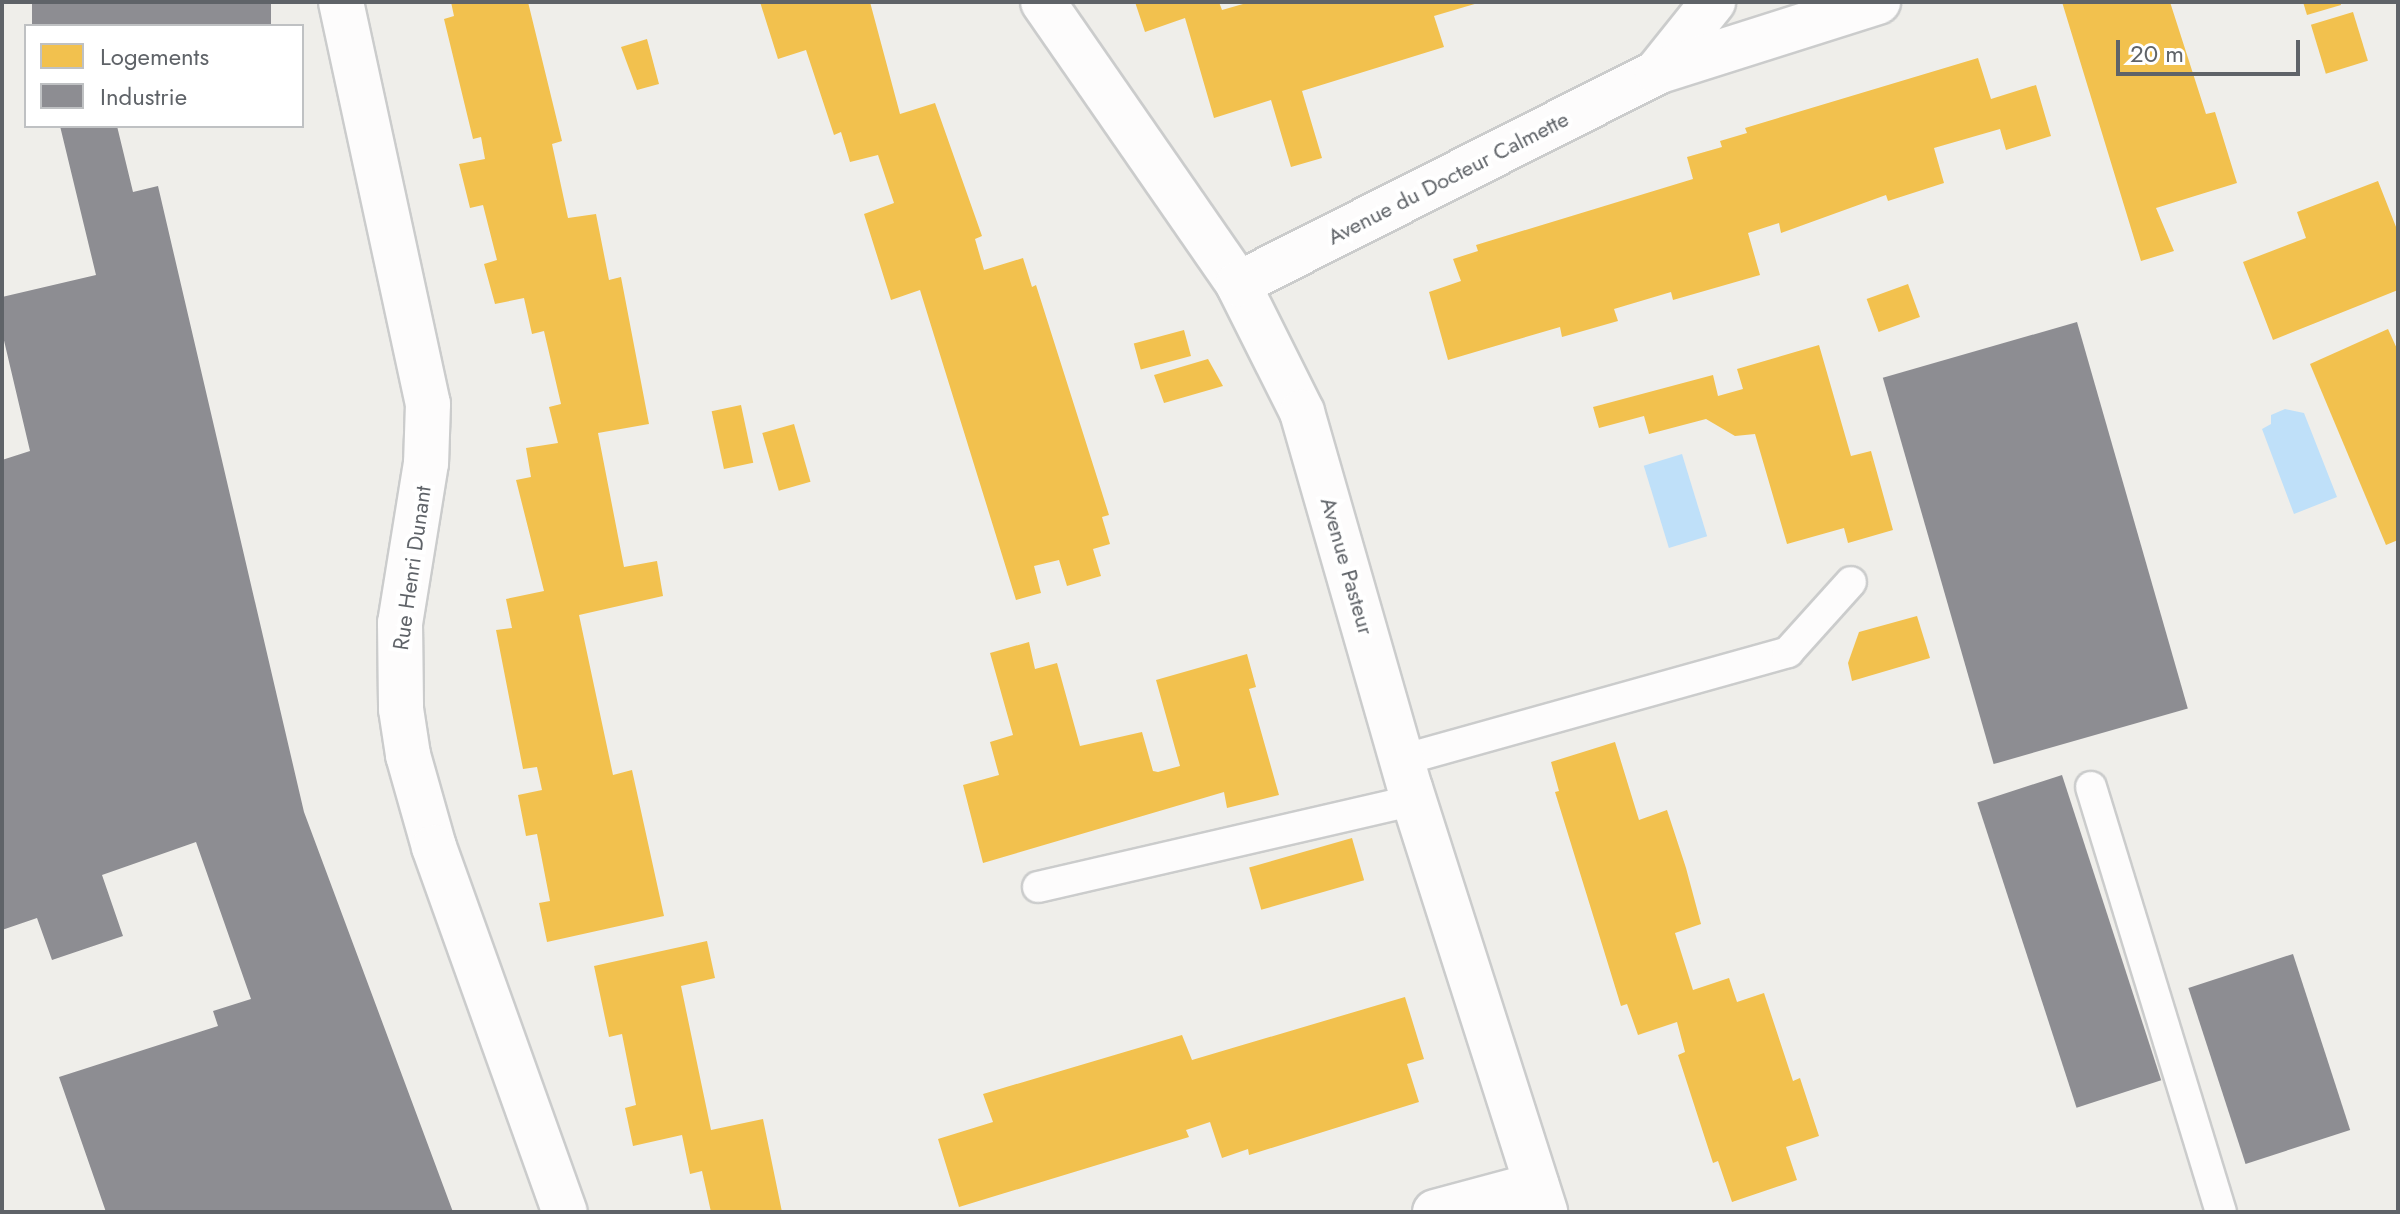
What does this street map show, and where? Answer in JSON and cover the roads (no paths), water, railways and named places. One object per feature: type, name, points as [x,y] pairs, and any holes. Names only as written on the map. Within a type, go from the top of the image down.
[{"type":"street","name":"Rue Henri Dunant","points":[[341,2],[428,404],[426,463],[400,623],[401,709],[408,755],[434,847],[565,1212]]},
{"type":"street","name":"Avenue Pasteur","points":[[1043,2],[1238,284],[1302,412],[1408,780],[1541,1198],[1435,1212]]},
{"type":"street","name":"Avenue du Docteur Calmette","points":[[1657,72],[1713,2]]},
{"type":"street","name":"Avenue du Docteur Calmette","points":[[1238,284],[1657,72],[1878,2]]},
{"type":"lane","points":[[1038,887],[1408,780],[1788,652],[1851,582]]},
{"type":"lane","points":[[2091,787],[2221,1212]]},
{"type":"water","points":[[2285,409],[2304,413],[2337,497],[2294,514],[2262,429],[2271,424],[2271,415]]},
{"type":"water","points":[[1682,454],[1707,536],[1669,548],[1644,466]]}]
